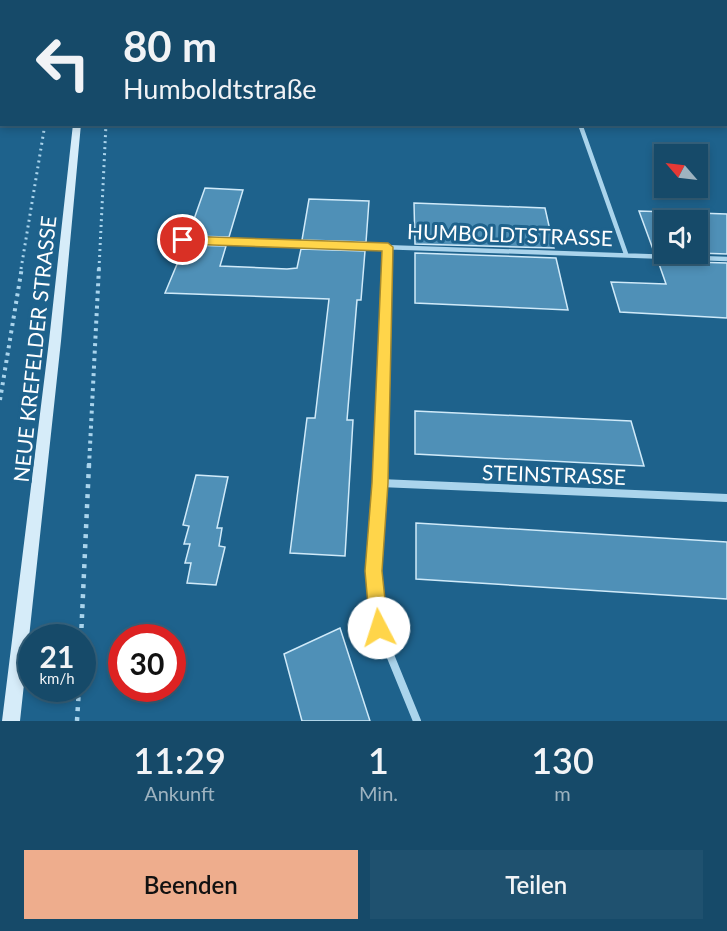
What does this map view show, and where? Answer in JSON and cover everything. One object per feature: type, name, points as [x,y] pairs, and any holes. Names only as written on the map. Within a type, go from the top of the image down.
[{"type":"main road","name":"NEUE KREFELDER STRASSE","points":[[11,721],[55,341],[77,126]]},
{"type":"street","points":[[581,126],[626,254]]},
{"type":"street","name":"HUMBOLDTSTRASSE","points":[[183,240],[727,259]]},
{"type":"street","points":[[388,247],[380,483],[374,571],[379,628],[417,721]]},
{"type":"street","name":"STEINSTRASSE","points":[[380,483],[727,498]]},
{"type":"path","points":[[0,400],[45,126]]},
{"type":"path","points":[[82,624],[106,126]]},
{"type":"path","points":[[77,721],[78,702]]},
{"type":"building","points":[[205,188],[243,190],[229,237],[188,236]]},
{"type":"building","points":[[309,199],[369,201],[366,242],[302,240]]},
{"type":"building","points":[[414,203],[545,208],[554,248],[415,244]]},
{"type":"building","points":[[639,211],[654,212],[654,252]]},
{"type":"building","points":[[708,213],[727,214],[727,254],[708,253]]},
{"type":"building","points":[[185,245],[226,246],[220,266],[287,269],[297,268],[301,249],[365,251],[361,300],[357,300],[347,420],[353,420],[345,556],[290,553],[307,418],[315,418],[329,299],[165,293]]},
{"type":"building","points":[[415,253],[556,258],[568,310],[415,303]]},
{"type":"building","points":[[727,263],[727,318],[620,312],[611,282],[666,284],[659,264]]},
{"type":"building","points":[[415,411],[631,421],[644,466],[415,454]]},
{"type":"building","points":[[196,475],[228,477],[217,528],[222,528],[219,546],[225,547],[216,585],[187,583],[191,563],[185,563],[190,544],[184,544],[189,526],[183,525]]},
{"type":"building","points":[[416,523],[727,542],[727,599],[416,579]]},
{"type":"building","points":[[340,628],[370,721],[302,721],[284,654]]},
{"type":"route","points":[[183,240],[388,247],[380,483],[374,571],[379,628]]}]
